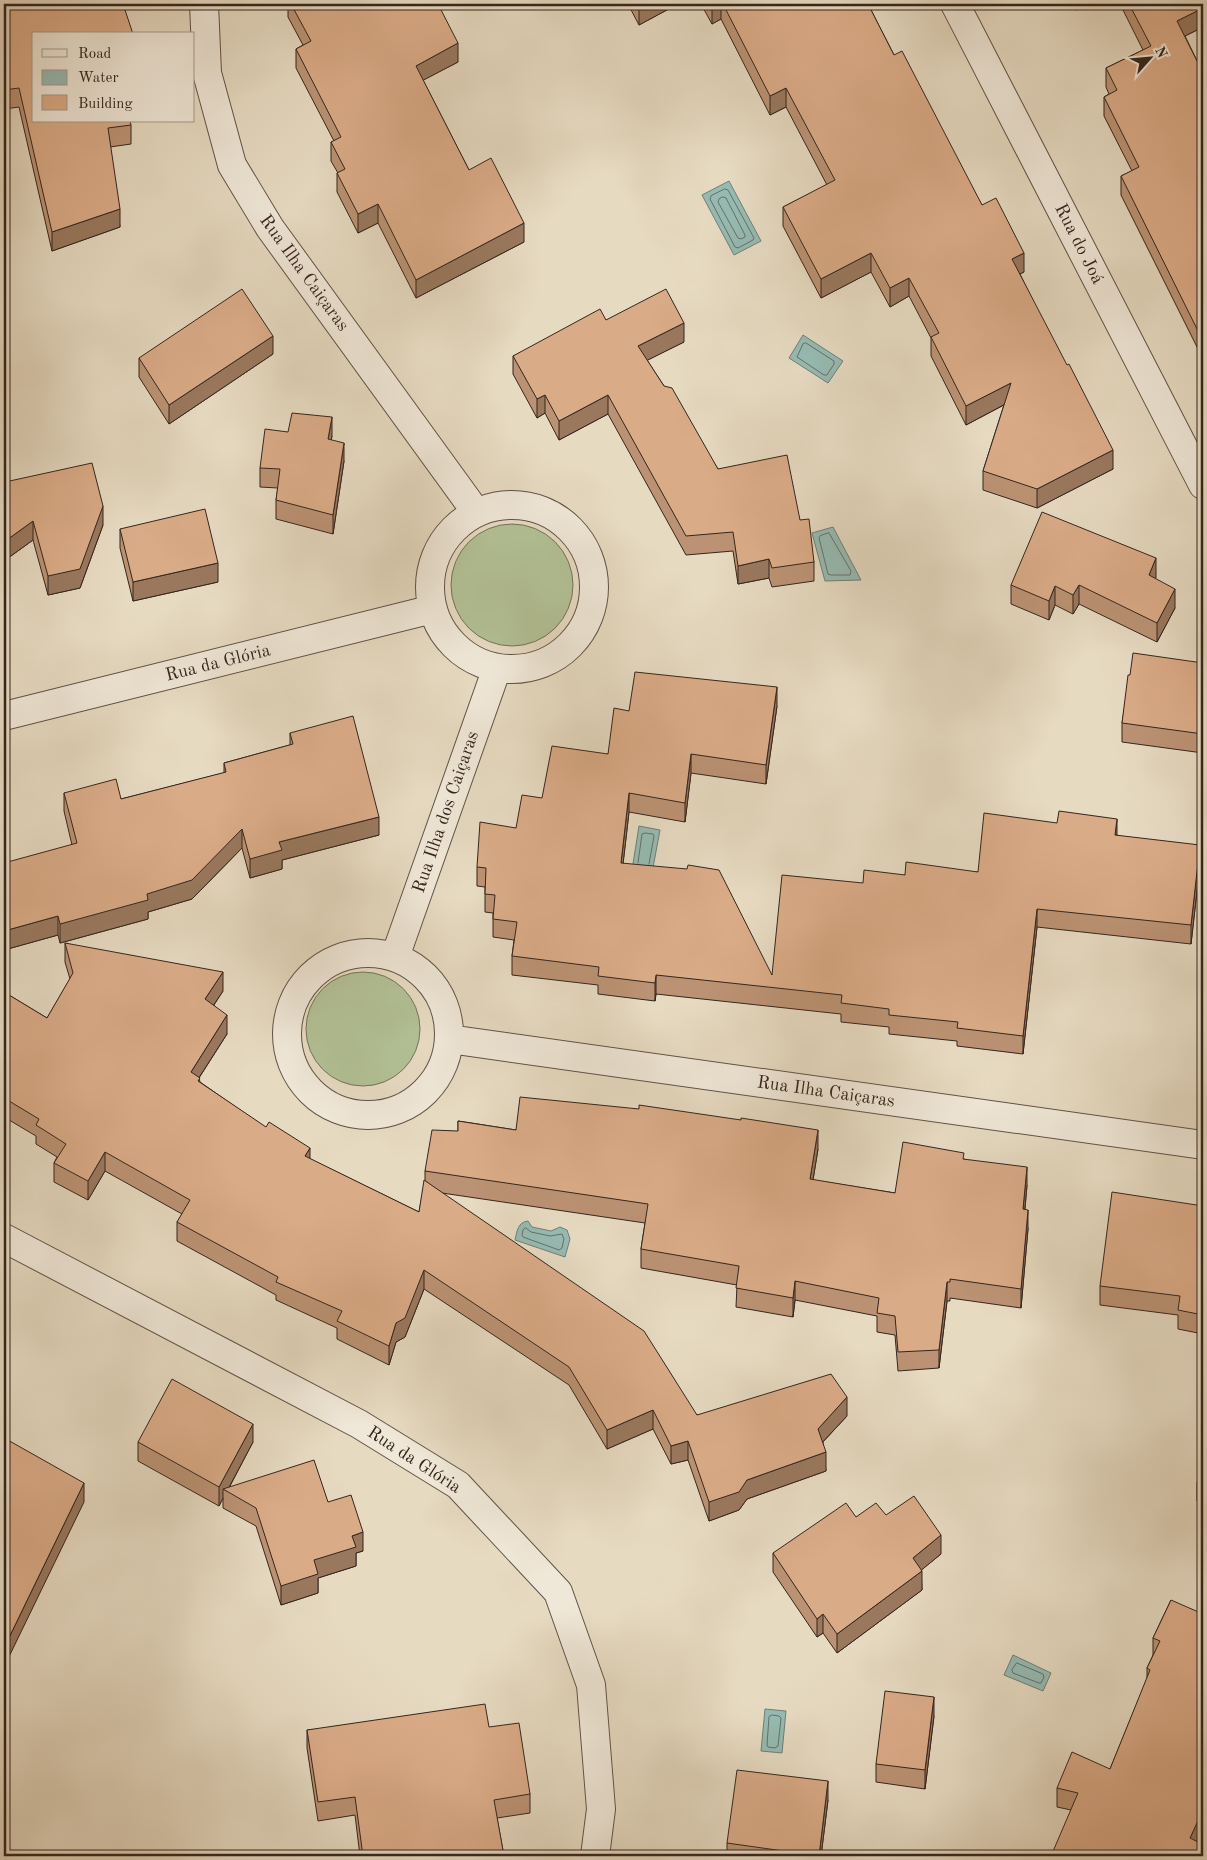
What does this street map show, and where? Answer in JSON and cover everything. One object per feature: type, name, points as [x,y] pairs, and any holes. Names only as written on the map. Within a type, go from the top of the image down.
[{"type":"street","name":"Rua Ilha Caiçaras","points":[[204,4],[207,73],[232,165],[270,228],[476,512]]},
{"type":"street","name":"Rua do Joá","points":[[955,4],[1203,485]]},
{"type":"street","points":[[503,504],[532,507],[557,518],[578,537],[591,562],[595,590],[589,618],[574,642],[552,660],[525,668],[497,668],[475,660],[457,648],[442,630],[433,609],[431,571],[447,536],[476,512],[503,504]]},
{"type":"street","name":"Rua da Glória","points":[[4,716],[433,609]]},
{"type":"street","name":"Rua Ilha dos Caiçaras","points":[[395,957],[497,668]]},
{"type":"street","points":[[369,952],[395,957],[425,975],[444,1005],[449,1040],[444,1066],[429,1089],[408,1106],[382,1115],[356,1115],[330,1106],[308,1089],[294,1066],[286,1040],[289,1014],[300,989],[318,969],[342,956],[369,952]]},
{"type":"street","name":"Rua Ilha Caiçaras","points":[[449,1040],[1203,1145]]},
{"type":"street","name":"Rua da Glória","points":[[4,1238],[359,1424],[458,1485],[558,1592],[590,1685],[601,1809],[595,1856]]},
{"type":"green space","points":[[512,524],[535,529],[555,542],[568,562],[573,585],[568,608],[555,628],[535,641],[512,646],[489,641],[469,628],[456,608],[451,585],[456,562],[469,542],[489,529]]},
{"type":"green space","points":[[363,972],[385,976],[404,988],[416,1007],[420,1029],[416,1051],[404,1070],[385,1082],[363,1086],[341,1082],[322,1070],[310,1051],[306,1029],[310,1007],[322,988],[341,976]]},
{"type":"water","points":[[729,181],[761,241],[734,255],[702,195]]},
{"type":"water","points":[[803,335],[843,361],[828,383],[789,358]]},
{"type":"water","points":[[833,527],[861,580],[825,581],[812,533]]},
{"type":"water","points":[[639,826],[660,830],[652,873],[632,870]]},
{"type":"water","points":[[528,1221],[532,1227],[551,1231],[560,1227],[567,1230],[570,1239],[565,1257],[515,1240],[520,1225]]},
{"type":"water","points":[[1013,1655],[1051,1673],[1043,1691],[1004,1675]]},
{"type":"water","points":[[765,1709],[786,1711],[782,1753],[761,1751]]},
{"type":"building","points":[[4,4],[86,4],[85,8],[123,4],[132,32],[32,32],[32,122],[130,122],[131,125],[108,128],[120,209],[52,232],[19,88],[4,90],[4,21],[7,20]]},
{"type":"building","points":[[291,4],[438,4],[458,43],[416,66],[469,170],[491,158],[524,223],[416,280],[378,204],[358,214],[337,173],[345,169],[331,142],[341,137],[296,49],[311,41]]},
{"type":"building","points":[[723,4],[868,4],[894,55],[902,51],[982,205],[996,198],[1024,253],[1012,259],[1113,450],[1037,489],[983,471],[1011,383],[966,406],[931,337],[939,333],[909,278],[890,288],[871,253],[821,279],[783,207],[835,180],[786,88],[770,96]]},
{"type":"building","points":[[1129,4],[1203,4],[1203,8],[1177,21],[1203,73],[1203,333],[1200,335],[1121,176],[1139,167],[1104,97],[1117,90],[1106,68],[1151,46]]},
{"type":"building","points":[[242,289],[273,336],[169,405],[139,358]]},
{"type":"building","points":[[666,289],[684,323],[638,346],[664,386],[672,388],[718,469],[787,455],[800,520],[809,519],[814,562],[772,568],[769,559],[738,566],[733,532],[686,536],[608,395],[559,421],[545,395],[537,399],[513,356],[600,309],[606,320]]},
{"type":"building","points":[[292,413],[332,417],[328,439],[344,443],[333,515],[276,500],[280,469],[260,468],[265,429],[288,432]]},
{"type":"building","points":[[92,463],[103,506],[80,569],[48,576],[33,521],[4,542],[4,480],[5,482]]},
{"type":"building","points":[[205,509],[218,563],[133,582],[120,529]]},
{"type":"building","points":[[1042,512],[1156,558],[1149,575],[1175,589],[1157,623],[1079,585],[1073,595],[1055,586],[1049,601],[1011,585]]},
{"type":"building","points":[[1133,653],[1203,663],[1203,734],[1122,723],[1128,675],[1130,675]]},
{"type":"building","points":[[635,672],[777,687],[766,765],[691,754],[685,803],[629,793],[621,863],[687,869],[688,865],[719,870],[772,975],[782,875],[863,883],[864,870],[905,875],[906,862],[978,872],[984,813],[1057,823],[1059,811],[1117,819],[1115,835],[1200,845],[1191,925],[1037,909],[1023,1036],[957,1028],[958,1022],[889,1015],[889,1009],[841,1003],[842,995],[656,975],[655,983],[598,976],[599,967],[512,956],[517,922],[493,919],[495,895],[485,894],[486,868],[477,867],[480,822],[516,828],[522,795],[542,798],[552,746],[608,754],[614,708],[629,711]]},
{"type":"building","points":[[353,716],[379,817],[279,842],[282,850],[250,859],[242,829],[192,880],[147,894],[148,900],[60,924],[58,916],[4,931],[4,863],[77,843],[64,793],[116,779],[121,799],[226,772],[224,763],[293,744],[290,733]]},
{"type":"building","points":[[65,943],[223,972],[205,999],[227,1015],[191,1072],[200,1078],[198,1081],[266,1127],[269,1122],[310,1148],[305,1156],[419,1212],[424,1180],[644,1331],[697,1415],[831,1374],[847,1397],[818,1429],[826,1452],[747,1480],[739,1492],[709,1502],[688,1441],[671,1446],[653,1410],[607,1430],[569,1367],[424,1270],[405,1318],[396,1323],[389,1346],[337,1321],[342,1311],[276,1282],[278,1277],[177,1222],[190,1200],[105,1152],[88,1181],[54,1163],[66,1144],[36,1125],[39,1119],[4,1098],[4,992],[47,1018],[73,973]]},
{"type":"building","points":[[520,1097],[639,1109],[639,1105],[818,1130],[810,1179],[895,1193],[903,1142],[964,1153],[963,1159],[1027,1167],[1023,1209],[1028,1210],[1021,1289],[950,1279],[950,1282],[947,1282],[939,1350],[898,1352],[895,1316],[877,1313],[879,1298],[795,1281],[793,1298],[736,1288],[739,1266],[641,1249],[648,1204],[425,1171],[432,1130],[458,1131],[458,1121],[516,1130]]},
{"type":"building","points":[[1112,1192],[1203,1206],[1203,1315],[1178,1310],[1180,1296],[1100,1286]]},
{"type":"building","points":[[172,1379],[253,1424],[219,1487],[138,1442]]},
{"type":"building","points":[[6,1439],[84,1483],[4,1648],[4,1444]]},
{"type":"building","points":[[314,1460],[328,1502],[351,1495],[363,1532],[352,1536],[356,1547],[314,1560],[318,1574],[281,1586],[256,1508],[223,1489]]},
{"type":"building","points":[[1203,1469],[1203,1486],[1197,1483]]},
{"type":"building","points":[[914,1496],[941,1535],[913,1558],[922,1571],[837,1634],[823,1614],[817,1619],[773,1553],[846,1503],[856,1517],[876,1503],[886,1515]]},
{"type":"building","points":[[1171,1600],[1203,1614],[1203,1810],[1190,1838],[1200,1843],[1199,1856],[1051,1856],[1078,1793],[1057,1788],[1072,1752],[1110,1769],[1150,1670],[1147,1668],[1160,1641],[1153,1638]]},
{"type":"building","points":[[885,1691],[934,1697],[925,1770],[876,1764]]},
{"type":"building","points":[[485,1704],[489,1727],[519,1723],[530,1794],[494,1800],[504,1856],[363,1856],[355,1797],[318,1802],[307,1730]]},
{"type":"building","points":[[737,1770],[828,1781],[819,1856],[727,1843]]}]
